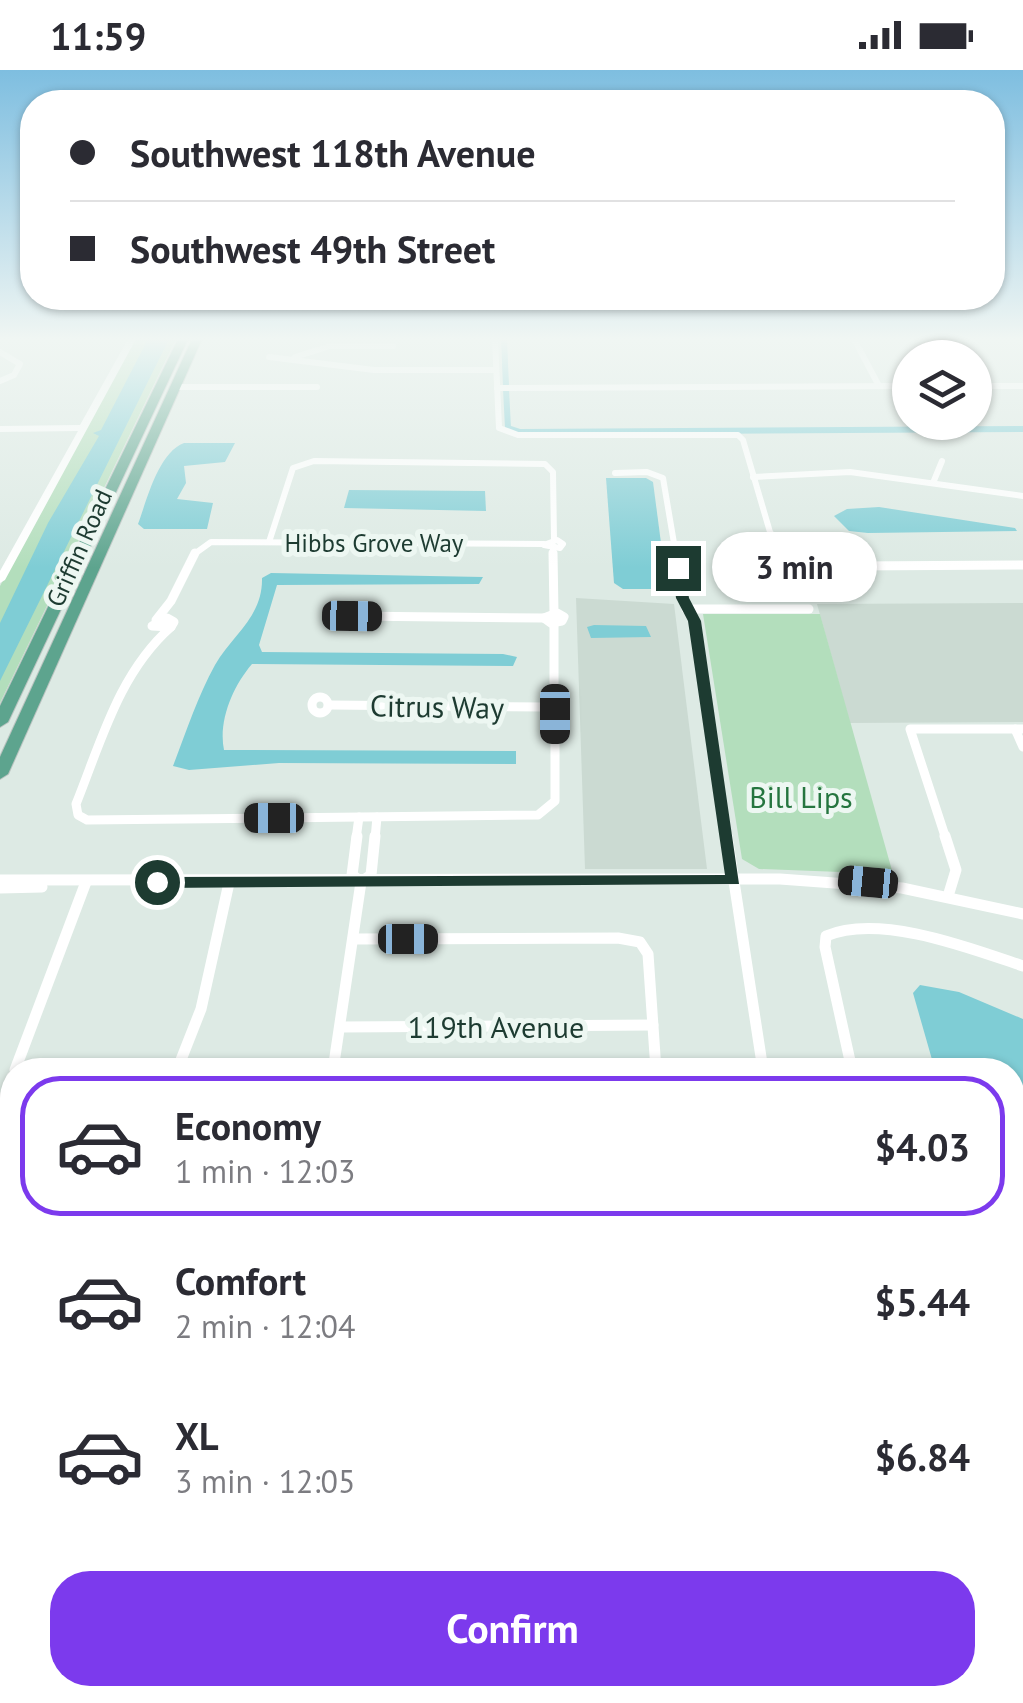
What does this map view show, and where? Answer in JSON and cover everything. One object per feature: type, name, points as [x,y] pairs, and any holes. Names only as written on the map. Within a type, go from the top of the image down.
[{"type":"main road","name":"Griffin Road","points":[[0,722],[147,415]]},
{"type":"main road","name":"Griffin Road","points":[[0,774],[163,415]]},
{"type":"main road","points":[[139,431],[154,435]]},
{"type":"street","points":[[0,580],[90,415]]},
{"type":"street","points":[[498,415],[499,428],[506,433],[738,435],[743,440],[771,534],[792,555],[845,566],[1023,565]]},
{"type":"street","points":[[0,429],[82,430]]},
{"type":"street","points":[[933,483],[942,462]]},
{"type":"street","points":[[171,606],[172,624],[152,647],[116,708],[76,804],[81,817],[96,822],[526,816],[548,810],[555,801],[550,544],[553,472],[544,464],[300,463],[293,468],[269,542]]},
{"type":"street","points":[[615,472],[646,472],[664,478],[686,609],[694,621],[761,1058]]},
{"type":"street","points":[[753,477],[850,472],[1023,496]]},
{"type":"street","name":"Hibbs Grove Way","points":[[171,606],[193,553],[205,544],[550,544]]},
{"type":"street","points":[[152,647],[154,624],[171,606]]},
{"type":"street","points":[[686,609],[809,609]]},
{"type":"street","points":[[352,616],[551,618]]},
{"type":"street","points":[[154,624],[172,624]]},
{"type":"street","name":"Citrus Way","points":[[330,705],[555,708]]},
{"type":"street","points":[[949,893],[956,870],[910,729],[1019,729],[1023,747]]},
{"type":"street","points":[[359,817],[352,875],[361,882]]},
{"type":"street","points":[[335,1058],[361,882],[370,875],[377,817]]},
{"type":"street","points":[[0,880],[848,880],[949,893],[1023,914]]},
{"type":"street","points":[[0,888],[82,882]]},
{"type":"street","points":[[19,1058],[82,882]]},
{"type":"street","points":[[183,1058],[201,1009],[229,883]]},
{"type":"street","points":[[849,1058],[825,947],[830,932],[852,928],[919,935],[1023,966]]},
{"type":"street","points":[[353,939],[618,938],[640,942],[648,954],[655,1058]]},
{"type":"street","name":"119th Avenue","points":[[340,1027],[653,1025]]},
{"type":"shaded area","points":[[576,598],[674,604],[707,869],[585,869]]},
{"type":"shaded area","points":[[1023,603],[1023,722],[850,723],[817,604]]},
{"type":"green space","points":[[93,415],[139,415],[0,703],[0,586]]},
{"type":"green space","name":"Bill Lips","points":[[703,614],[820,614],[893,874],[759,869],[742,859]]},
{"type":"water","points":[[109,415],[131,415],[0,681],[0,623],[48,523],[99,436],[93,433],[101,430]]},
{"type":"water","points":[[184,443],[235,443],[225,462],[184,466],[186,483],[177,499],[213,503],[207,529],[144,529],[138,524],[155,478],[167,456]]},
{"type":"water","points":[[606,478],[646,478],[653,482],[666,581],[661,589],[623,589],[614,583]]},
{"type":"water","points":[[349,490],[485,491],[486,511],[344,508]]},
{"type":"water","points":[[879,507],[1017,531],[868,533],[849,531],[834,516],[847,509]]},
{"type":"water","points":[[271,573],[483,577],[479,584],[277,585],[259,645],[262,652],[517,657],[513,666],[252,664],[229,704],[223,727],[224,750],[516,751],[516,764],[279,763],[189,770],[173,766],[209,677],[252,615],[262,578]]},
{"type":"water","points":[[646,626],[651,637],[591,638],[587,627]]},
{"type":"water","points":[[920,985],[959,992],[1023,1019],[1023,1058],[932,1058],[913,993]]},
{"type":"waterway","points":[[507,415],[508,428],[520,432],[1023,429]]},
{"type":"route","points":[[157,882],[734,880],[694,621],[682,598],[678,568]]}]
